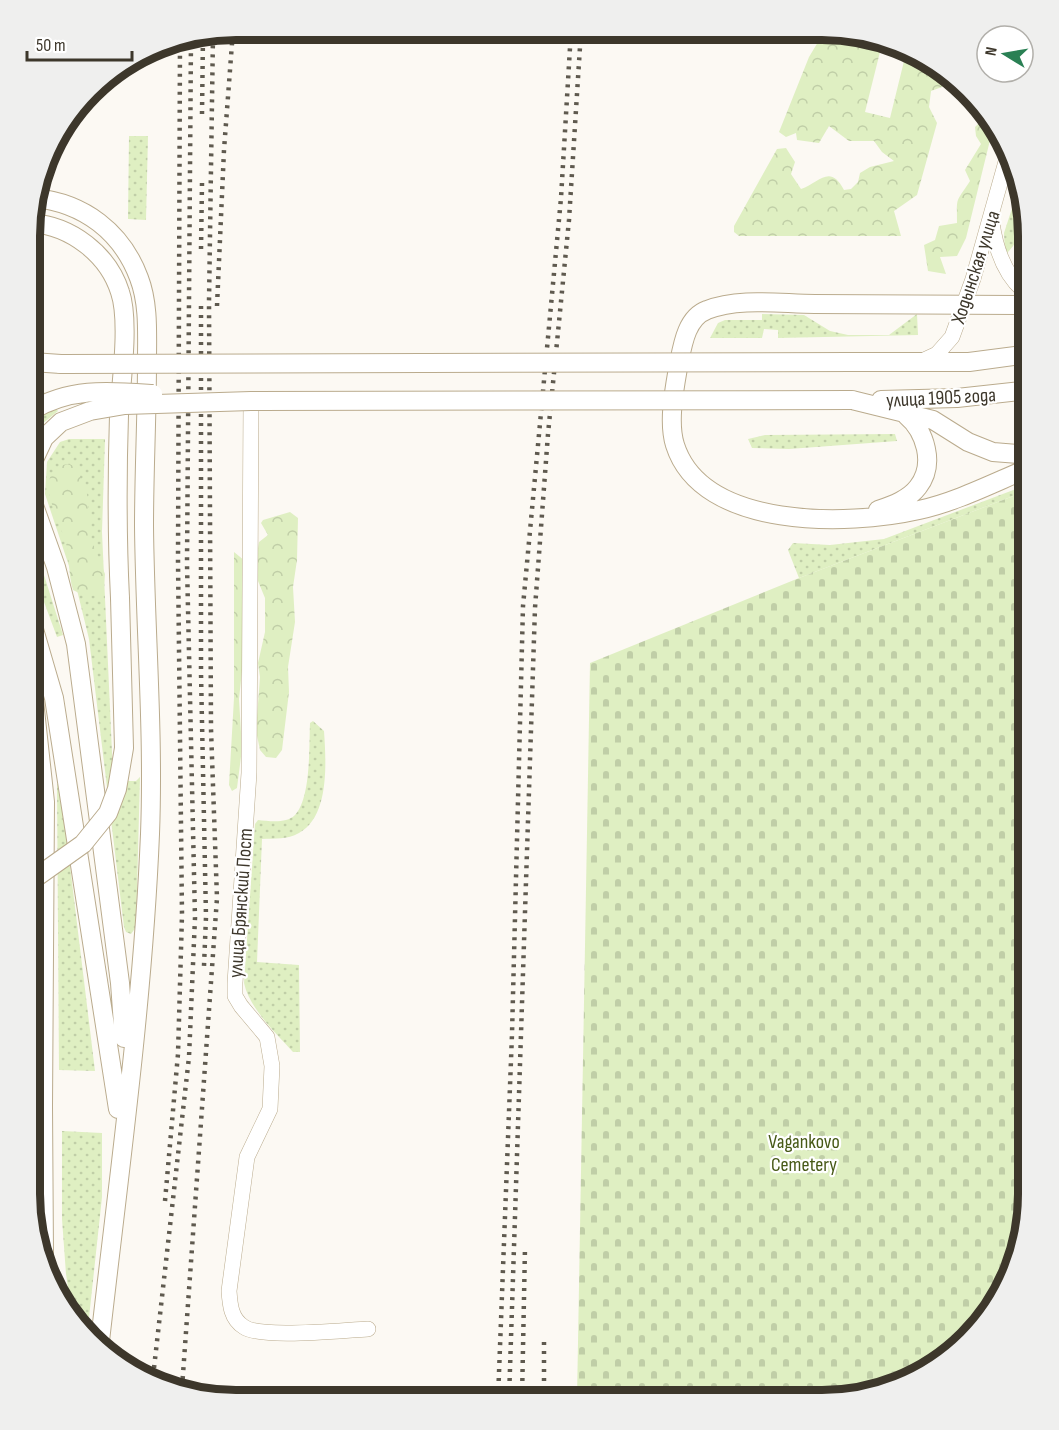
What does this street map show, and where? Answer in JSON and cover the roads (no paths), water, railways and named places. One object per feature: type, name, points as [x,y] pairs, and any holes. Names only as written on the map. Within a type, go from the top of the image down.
[{"type":"main road","points":[[44,200],[77,208],[107,228],[120,243],[134,266],[141,282],[146,308],[144,526],[151,763],[150,836],[125,1120],[101,1334]]},
{"type":"main road","points":[[40,875],[83,844],[108,813],[117,789],[124,748],[116,505],[122,296],[107,267],[90,248],[63,231],[41,224]]},
{"type":"main road","points":[[1018,305],[719,306],[704,311],[686,333],[675,387],[673,436],[685,467],[695,478],[721,496],[777,515],[819,520],[920,510],[1018,472]]},
{"type":"main road","name":"улица 1905 года","points":[[40,363],[852,362],[915,364],[990,360],[1018,356]]},
{"type":"main road","points":[[40,407],[68,394],[94,391],[251,401]]},
{"type":"main road","name":"улица 1905 года","points":[[852,400],[957,398],[1018,391]]},
{"type":"main road","points":[[40,446],[52,429],[82,413],[125,405],[251,401],[852,400],[933,420],[968,442],[993,452],[1018,454]]},
{"type":"main road","points":[[855,518],[904,499],[921,484],[925,472],[926,445],[916,424],[906,415]]},
{"type":"main road","points":[[40,522],[68,605],[83,682],[120,983],[125,1070],[125,1120]]},
{"type":"main road","points":[[40,646],[48,670],[58,725],[117,1095],[120,1165]]},
{"type":"main road","points":[[40,741],[45,802],[44,1231]]},
{"type":"street","name":"Ходынская улица","points":[[915,364],[937,354],[952,337],[992,219],[1005,165]]},
{"type":"street","points":[[992,219],[997,248],[1005,269],[1018,285]]},
{"type":"street","name":"улица Брянский Пост","points":[[251,401],[249,773],[235,996],[270,1045],[272,1076],[270,1109],[247,1157],[229,1291],[231,1311],[245,1328],[263,1333],[369,1329]]},
{"type":"railway","points":[[217,306],[224,150],[232,40]]},
{"type":"railway","points":[[498,1390],[512,1034],[523,606],[561,198],[570,40]]},
{"type":"railway","points":[[509,1390],[535,608],[548,434],[569,220],[580,40]]},
{"type":"railway","points":[[182,1382],[217,898],[211,729],[209,302],[213,42]]},
{"type":"railway","points":[[202,114],[203,43]]},
{"type":"railway","points":[[154,1371],[189,1057],[195,918],[187,564],[191,46]]},
{"type":"railway","points":[[165,1201],[178,1054],[182,915],[178,560],[180,49]]},
{"type":"railway","points":[[201,249],[202,183]]},
{"type":"railway","points":[[201,306],[201,673],[206,917],[204,966]]},
{"type":"railway","points":[[522,1390],[525,1247]]},
{"type":"railway","points":[[544,1342],[544,1390]]},
{"type":"park label","name":"Vagankovo Cemetery","points":[[804,1152]]}]
